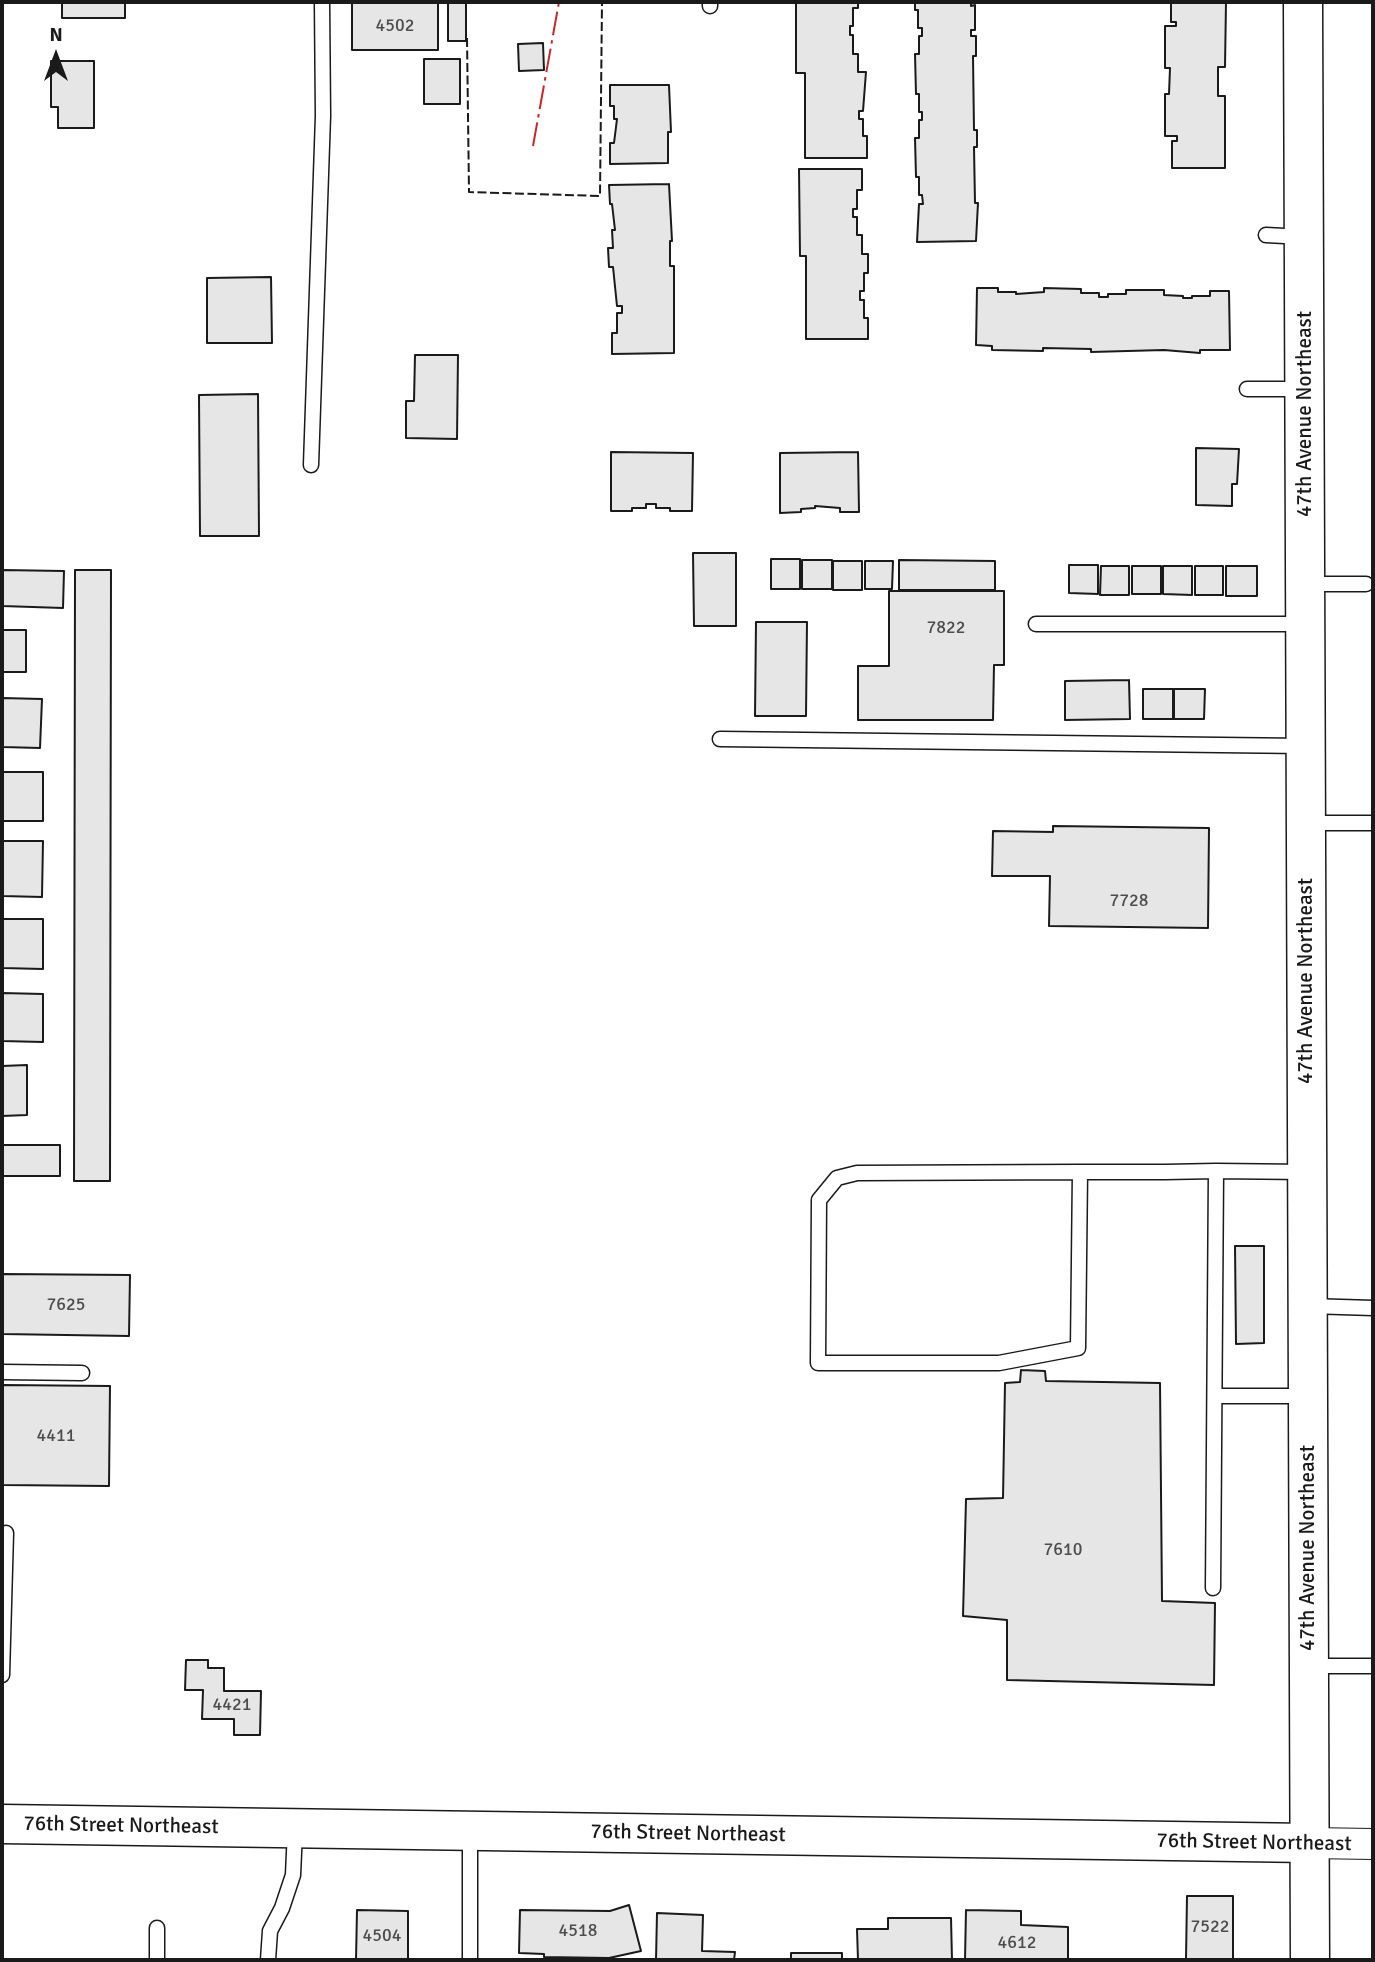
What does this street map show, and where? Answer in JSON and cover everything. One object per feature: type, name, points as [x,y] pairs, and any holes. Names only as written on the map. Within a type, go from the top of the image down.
[{"type":"street","name":"47th Avenue Northeast","points":[[1303,2],[1310,1960]]},
{"type":"street","name":"76th Street Northeast","points":[[2,1824],[1373,1844]]},
{"type":"lane","points":[[311,465],[323,116],[322,2]]},
{"type":"lane","points":[[1266,235],[1304,237]]},
{"type":"lane","points":[[1247,388],[1304,388]]},
{"type":"lane","points":[[1305,584],[1366,584]]},
{"type":"lane","points":[[1036,624],[1305,624]]},
{"type":"lane","points":[[720,739],[1306,746]]},
{"type":"lane","points":[[1305,823],[1373,823]]},
{"type":"lane","points":[[1080,1172],[1078,1348],[999,1363],[818,1363],[819,1200],[837,1178],[857,1173],[1216,1171],[1307,1172]]},
{"type":"lane","points":[[1213,1588],[1216,1171]]},
{"type":"lane","points":[[1307,1306],[1373,1308]]},
{"type":"lane","points":[[2,1372],[82,1373]]},
{"type":"lane","points":[[1214,1396],[1308,1396]]},
{"type":"lane","points":[[2,1675],[6,1534]]},
{"type":"lane","points":[[1308,1666],[1373,1666]]},
{"type":"lane","points":[[268,1960],[270,1931],[282,1908],[293,1875],[295,1828]]},
{"type":"lane","points":[[470,1831],[470,1960]]},
{"type":"lane","points":[[156,1960],[157,1928]]},
{"type":"building","points":[[62,2],[125,2],[125,18],[62,18]]},
{"type":"building","points":[[352,2],[438,2],[438,50],[352,50]]},
{"type":"building","points":[[796,2],[858,2],[858,8],[853,8],[850,35],[853,35],[853,54],[858,54],[858,72],[866,72],[863,111],[859,111],[859,119],[863,119],[863,136],[867,136],[867,158],[805,158],[805,73],[796,73]]},
{"type":"building","points":[[915,2],[971,2],[971,6],[975,5],[975,30],[971,30],[971,36],[976,36],[976,56],[973,56],[974,130],[977,130],[977,147],[974,147],[975,203],[978,203],[976,241],[917,242],[919,204],[923,204],[922,195],[919,195],[919,177],[916,177],[915,138],[919,138],[922,112],[919,112],[919,94],[916,94],[915,54],[919,54],[922,28],[918,28]]},
{"type":"building","points":[[1171,2],[1226,2],[1225,67],[1218,67],[1218,96],[1225,96],[1225,168],[1172,168],[1172,141],[1177,141],[1177,136],[1165,136],[1165,94],[1169,94],[1170,68],[1165,68],[1165,26],[1176,26],[1176,22],[1171,22]]},
{"type":"building","points":[[448,3],[466,3],[466,41],[448,41]]},
{"type":"building","points":[[543,43],[544,70],[519,71],[518,44]]},
{"type":"building","points":[[424,59],[460,59],[460,104],[424,104]]},
{"type":"building","points":[[51,61],[94,61],[94,128],[58,128],[58,107],[51,107]]},
{"type":"building","points":[[610,85],[669,85],[671,132],[668,132],[668,163],[610,164],[610,143],[614,143],[617,119],[614,119],[614,106],[610,106]]},
{"type":"building","points":[[799,169],[862,169],[862,190],[857,190],[857,209],[853,209],[853,217],[857,217],[857,235],[862,235],[862,254],[868,254],[868,273],[864,273],[864,291],[860,291],[860,300],[864,300],[864,318],[868,318],[868,339],[806,339],[806,256],[800,256]]},
{"type":"building","points":[[669,184],[672,241],[670,266],[674,266],[674,353],[612,354],[612,333],[617,333],[617,313],[622,313],[622,306],[617,306],[613,267],[609,267],[608,248],[613,248],[612,230],[615,230],[609,185]]},
{"type":"building","points":[[271,277],[272,343],[207,343],[207,278]]},
{"type":"building","points":[[977,288],[998,288],[998,292],[1016,294],[1044,292],[1044,288],[1081,289],[1081,293],[1099,293],[1099,297],[1126,294],[1126,290],[1164,290],[1164,295],[1183,298],[1210,296],[1210,291],[1229,291],[1230,350],[1200,350],[1200,353],[1164,350],[1091,352],[1091,349],[1043,348],[1043,351],[992,350],[992,346],[976,345]]},
{"type":"building","points":[[415,355],[458,355],[457,439],[406,438],[406,401],[414,401]]},
{"type":"building","points":[[258,394],[259,536],[200,536],[199,395]]},
{"type":"building","points":[[1196,448],[1239,449],[1237,484],[1232,484],[1232,506],[1196,505]]},
{"type":"building","points":[[611,452],[693,453],[692,511],[670,511],[670,508],[656,508],[656,504],[646,504],[646,508],[632,508],[632,511],[611,511]]},
{"type":"building","points":[[858,452],[859,512],[840,512],[840,508],[815,506],[801,509],[801,512],[780,513],[780,453]]},
{"type":"building","points":[[693,553],[736,553],[736,626],[694,626]]},
{"type":"building","points":[[771,559],[800,559],[800,589],[771,589]]},
{"type":"building","points":[[802,560],[832,560],[832,589],[802,589]]},
{"type":"building","points":[[899,560],[995,561],[995,590],[899,590]]},
{"type":"building","points":[[833,561],[862,561],[862,590],[833,590]]},
{"type":"building","points":[[865,561],[893,561],[892,589],[865,589]]},
{"type":"building","points":[[1069,565],[1098,565],[1098,594],[1069,593]]},
{"type":"building","points":[[1101,566],[1129,566],[1129,595],[1100,595]]},
{"type":"building","points":[[1132,566],[1161,566],[1161,594],[1132,594]]},
{"type":"building","points":[[1163,566],[1192,566],[1192,595],[1163,594]]},
{"type":"building","points":[[1195,566],[1223,566],[1223,595],[1195,595]]},
{"type":"building","points":[[1226,566],[1257,566],[1257,596],[1226,596]]},
{"type":"building","points":[[2,570],[64,571],[63,608],[2,606]]},
{"type":"building","points":[[75,570],[111,570],[110,1181],[74,1181]]},
{"type":"building","points":[[889,591],[1004,591],[1004,665],[994,665],[993,720],[858,720],[858,666],[889,666]]},
{"type":"building","points":[[756,622],[807,622],[806,716],[755,716]]},
{"type":"building","points":[[2,630],[26,630],[26,672],[2,672]]},
{"type":"building","points":[[1129,680],[1130,719],[1065,720],[1065,681]]},
{"type":"building","points":[[1143,689],[1173,689],[1173,719],[1143,719]]},
{"type":"building","points":[[1174,689],[1205,689],[1204,719],[1174,719]]},
{"type":"building","points":[[2,698],[42,699],[40,748],[2,747]]},
{"type":"building","points":[[2,772],[43,772],[43,821],[2,821]]},
{"type":"building","points":[[1053,826],[1209,828],[1208,928],[1049,926],[1050,876],[992,876],[993,831],[1053,832]]},
{"type":"building","points":[[2,841],[43,841],[42,897],[2,896]]},
{"type":"building","points":[[2,919],[43,919],[43,969],[2,968]]},
{"type":"building","points":[[2,993],[43,994],[43,1042],[2,1041]]},
{"type":"building","points":[[27,1065],[27,1115],[2,1116],[2,1066]]},
{"type":"building","points":[[2,1145],[60,1145],[60,1176],[2,1176]]},
{"type":"building","points":[[1235,1246],[1264,1246],[1264,1343],[1236,1344]]},
{"type":"building","points":[[2,1274],[130,1275],[129,1336],[2,1334]]},
{"type":"building","points":[[1021,1370],[1045,1371],[1046,1381],[1160,1383],[1162,1601],[1215,1603],[1214,1685],[1007,1680],[1007,1620],[963,1616],[966,1499],[1003,1498],[1005,1383],[1020,1382]]},
{"type":"building","points":[[2,1385],[110,1386],[109,1486],[2,1485]]},
{"type":"building","points":[[186,1660],[208,1660],[208,1668],[224,1668],[224,1691],[261,1691],[260,1735],[234,1735],[234,1719],[202,1719],[203,1690],[185,1690]]},
{"type":"building","points":[[1187,1896],[1233,1896],[1233,1960],[1167,1960],[1186,1959]]},
{"type":"building","points":[[629,1905],[641,1951],[609,1958],[544,1957],[544,1954],[519,1953],[520,1910],[610,1911]]},
{"type":"building","points":[[357,1910],[408,1911],[408,1960],[356,1960]]},
{"type":"building","points":[[966,1910],[1021,1911],[1021,1925],[1068,1927],[1068,1960],[965,1960]]},
{"type":"building","points":[[657,1913],[703,1915],[702,1951],[735,1952],[734,1960],[656,1960]]},
{"type":"building","points":[[888,1918],[951,1918],[952,1960],[858,1960],[857,1929],[888,1929]]},
{"type":"building","points":[[791,1953],[842,1953],[842,1960],[791,1960]]},
{"type":"fence","points":[[467,38],[469,192],[600,196],[602,2]]},
{"type":"power","points":[[533,146],[559,2]]}]
